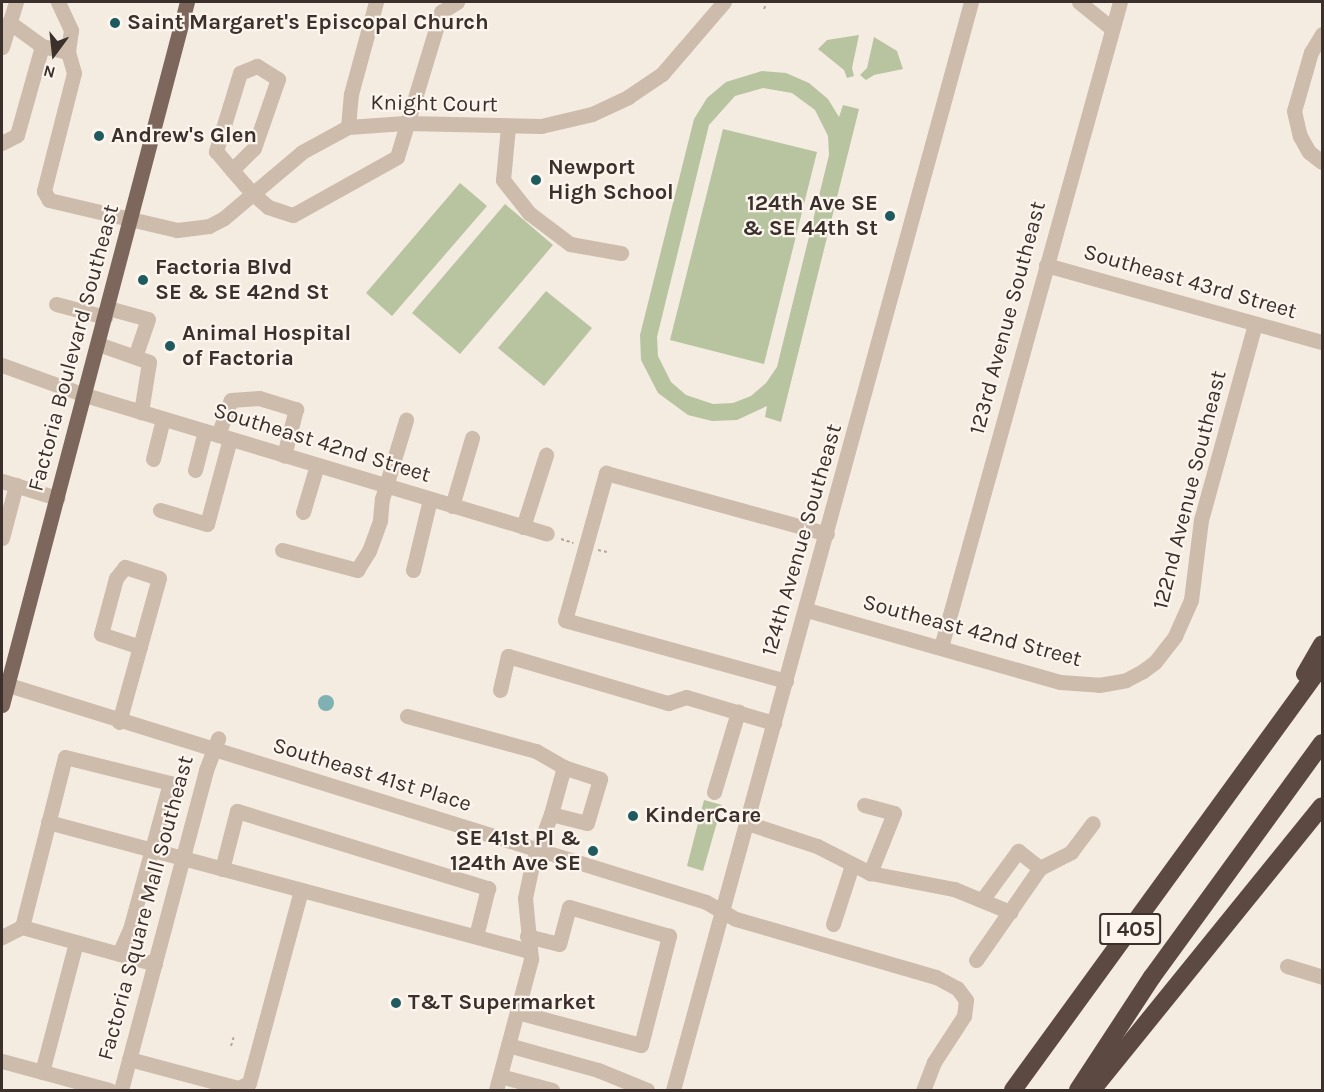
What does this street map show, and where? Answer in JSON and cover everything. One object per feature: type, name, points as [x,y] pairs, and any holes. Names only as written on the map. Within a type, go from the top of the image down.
[{"type":"highway","points":[[1248,767],[1323,645]]},
{"type":"highway","name":"I 405","points":[[1013,1090],[1323,665]]},
{"type":"highway","name":"I 405","points":[[1078,1090],[1152,977],[1323,743]]},
{"type":"highway","points":[[1092,1090],[1323,806]]},
{"type":"main road","name":"Factoria Boulevard Southeast","points":[[2,705],[4,684],[85,395],[187,2]]},
{"type":"street","points":[[2,47],[16,2]]},
{"type":"street","name":"Knight Court","points":[[58,2],[71,30],[69,52],[74,73],[44,191],[50,200],[177,230],[209,226],[302,152],[348,127],[405,123],[508,127],[567,122],[628,97],[662,74],[724,2]]},
{"type":"street","points":[[348,127],[351,94],[376,2]]},
{"type":"street","points":[[232,170],[254,148],[278,79],[257,66],[240,73],[216,151],[232,170],[252,193],[268,207],[293,215],[393,159],[402,145],[405,123],[440,7],[457,2]]},
{"type":"street","name":"124th Avenue Southeast","points":[[673,1090],[807,610],[971,2]]},
{"type":"street","points":[[1079,2],[1110,27]]},
{"type":"street","name":"123rd Avenue Southeast","points":[[941,647],[1110,27],[1120,2]]},
{"type":"street","points":[[9,22],[42,46],[69,52]]},
{"type":"street","points":[[1323,34],[1311,52],[1296,97],[1294,111],[1300,136],[1309,152],[1323,162]]},
{"type":"street","points":[[2,143],[17,135],[42,46]]},
{"type":"street","points":[[508,127],[503,180],[529,213],[570,244],[621,253]]},
{"type":"street","name":"Southeast 43rd Street","points":[[1046,265],[1323,342]]},
{"type":"street","points":[[56,304],[148,320],[136,354]]},
{"type":"street","name":"122nd Avenue Southeast","points":[[1126,680],[1155,662],[1186,613],[1201,520],[1255,324]]},
{"type":"street","points":[[98,344],[136,354],[149,362],[141,412]]},
{"type":"street","name":"Southeast 42nd Street","points":[[2,365],[85,395],[547,534]]},
{"type":"street","points":[[195,470],[218,435],[231,400],[259,398],[296,409],[284,455]]},
{"type":"street","points":[[153,459],[163,419]]},
{"type":"street","points":[[282,550],[357,570],[369,551],[406,420]]},
{"type":"street","points":[[160,510],[207,524],[218,435]]},
{"type":"street","points":[[452,506],[472,438]]},
{"type":"street","points":[[523,527],[546,455]]},
{"type":"street","points":[[303,512],[317,465]]},
{"type":"street","points":[[786,681],[565,620],[603,483],[606,473],[827,534]]},
{"type":"street","points":[[2,538],[9,483],[57,498]]},
{"type":"street","points":[[413,570],[430,500]]},
{"type":"street","points":[[119,722],[159,578],[124,567],[116,578],[101,634],[140,646]]},
{"type":"street","name":"Southeast 42nd Street","points":[[807,610],[1071,684],[1100,685],[1126,680]]},
{"type":"street","points":[[500,690],[508,656],[668,703],[686,698],[774,723]]},
{"type":"street","name":"Southeast 41st Place","points":[[4,684],[119,722],[215,744],[722,911],[736,919],[936,977],[957,988],[966,1000],[964,1016],[934,1062],[923,1090]]},
{"type":"street","points":[[714,792],[738,712]]},
{"type":"street","points":[[407,716],[536,751],[564,767],[600,779],[587,823],[551,814]]},
{"type":"street","name":"Factoria Square Mall Southeast","points":[[121,1090],[215,744]]},
{"type":"street","points":[[22,927],[65,757],[170,783],[130,929],[119,954]]},
{"type":"street","points":[[552,1090],[498,1083],[517,1012],[528,943],[525,898],[564,767]]},
{"type":"street","points":[[864,805],[894,813],[870,873]]},
{"type":"street","points":[[222,869],[237,811],[488,888],[476,936]]},
{"type":"street","points":[[48,822],[476,936],[528,943],[559,944],[569,907],[669,936],[640,1045],[517,1012]]},
{"type":"street","points":[[747,822],[817,846],[870,873],[954,889],[1010,912]]},
{"type":"street","points":[[976,960],[1040,868],[1071,852],[1093,823]]},
{"type":"street","points":[[982,900],[1018,851],[1040,868]]},
{"type":"street","points":[[833,924],[852,865]]},
{"type":"street","points":[[129,1059],[238,1088],[249,1083],[301,890]]},
{"type":"street","points":[[2,937],[22,927],[156,964]]},
{"type":"street","points":[[42,1072],[76,942]]},
{"type":"street","points":[[1287,966],[1323,976]]},
{"type":"street","points":[[508,1045],[598,1070],[647,1090]]},
{"type":"street","points":[[2,1061],[109,1090]]},
{"type":"path","points":[[764,9],[766,4]]},
{"type":"path","points":[[231,1046],[234,1036]]},
{"type":"green space","points":[[859,35],[852,68],[854,76],[847,78],[844,70],[818,49],[827,40]]},
{"type":"green space","points":[[874,37],[897,51],[903,69],[874,75],[866,80],[860,75],[867,68]]},
{"type":"green space","points":[[762,71],[786,73],[809,83],[828,99],[839,117],[843,105],[859,109],[781,422],[765,417],[767,406],[737,420],[712,421],[688,415],[658,393],[641,360],[640,335],[694,119],[707,98],[726,82]],"holes":[[[763,88],[792,93],[815,110],[828,136],[829,155],[777,367],[766,383],[751,396],[733,403],[713,404],[686,395],[671,382],[658,356],[657,337],[709,125],[735,96]]]},
{"type":"green space","points":[[723,129],[817,152],[764,364],[670,340]]},
{"type":"green space","points":[[460,183],[487,206],[392,316],[366,293]]},
{"type":"green space","points":[[505,204],[553,245],[460,354],[412,313]]},
{"type":"green space","points":[[546,291],[592,328],[544,386],[498,348]]},
{"type":"green space","points":[[704,800],[722,805],[703,871],[687,866]]},
{"type":"water","points":[[326,695],[332,697],[334,703],[332,709],[326,711],[320,709],[318,703],[320,697]]},
{"type":"place","name":"Saint Margaret's Episcopal Church","points":[[115,23]]},
{"type":"place","name":"Andrew's Glen","points":[[99,136]]},
{"type":"place","name":"Newport High School","points":[[536,180]]},
{"type":"place","name":"124th Ave SE & SE 44th St","points":[[890,216]]},
{"type":"place","name":"Factoria Blvd SE & SE 42nd St","points":[[143,280]]},
{"type":"place","name":"Animal Hospital of Factoria","points":[[170,346]]},
{"type":"place","name":"KinderCare","points":[[633,816]]},
{"type":"place","name":"SE 41st Pl & 124th Ave SE","points":[[593,851]]},
{"type":"place","name":"T&T Supermarket","points":[[396,1003]]}]
